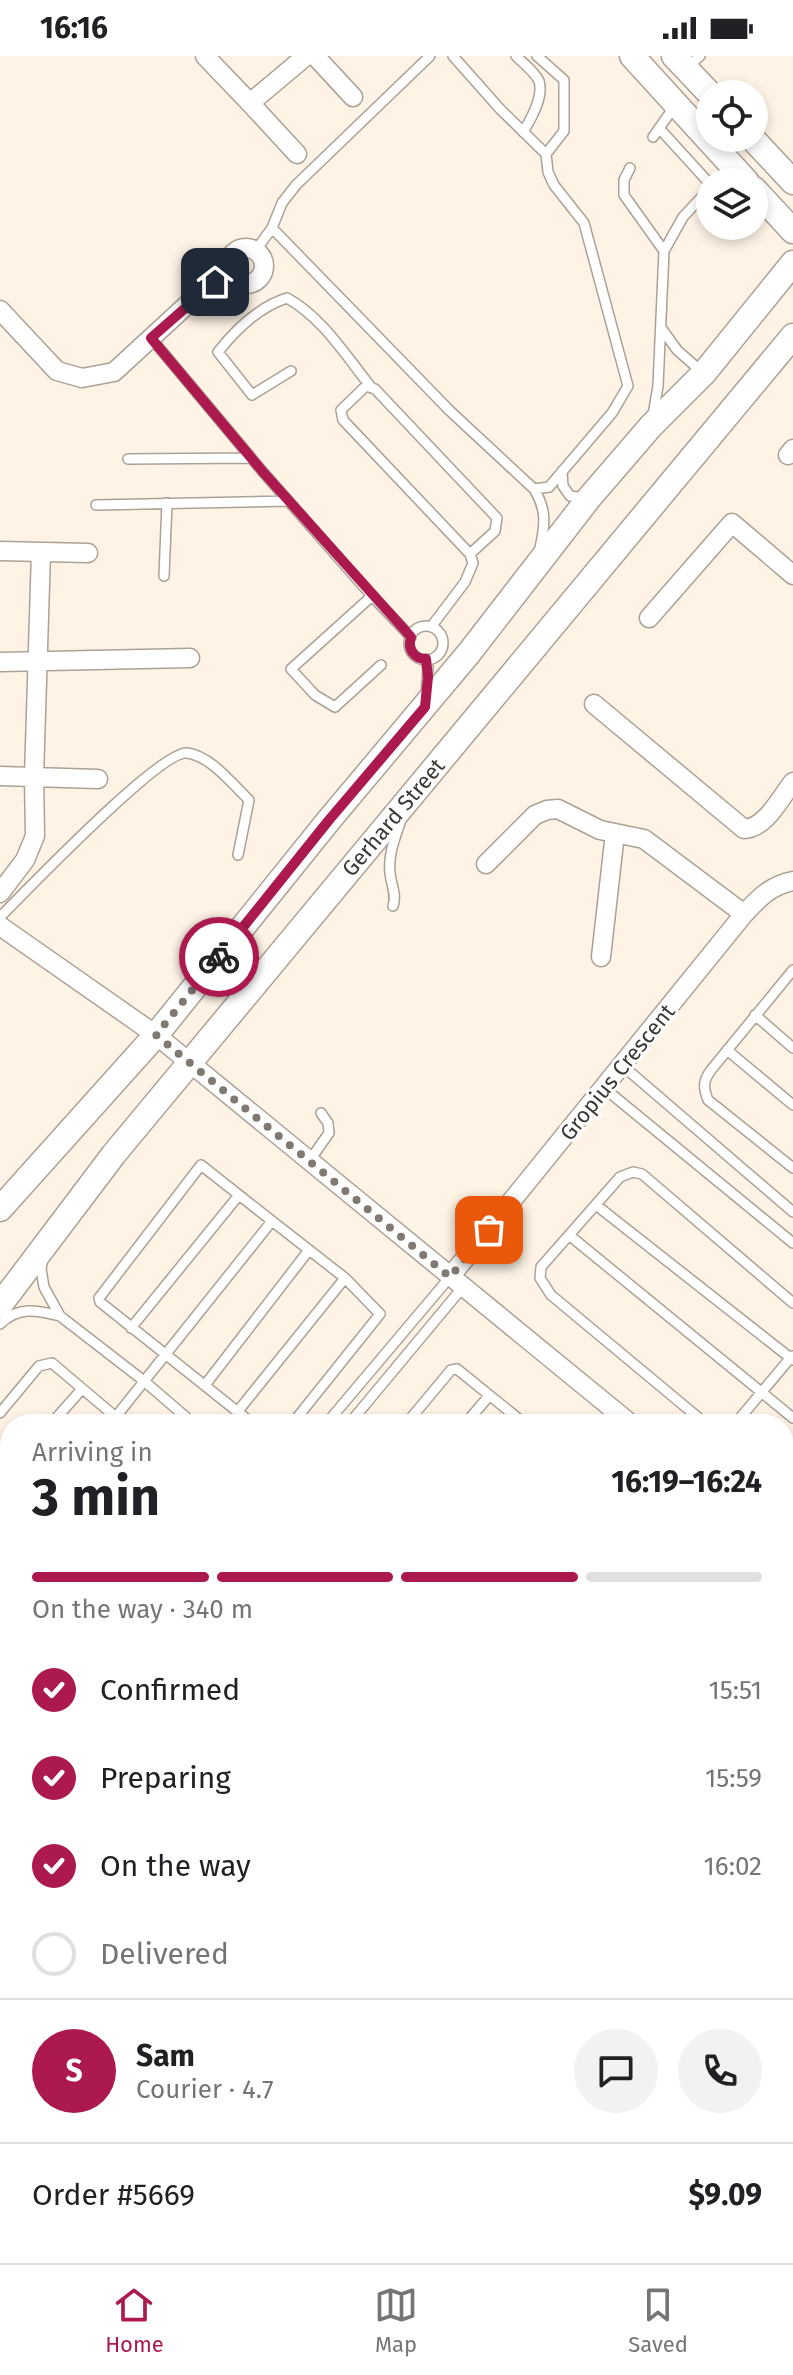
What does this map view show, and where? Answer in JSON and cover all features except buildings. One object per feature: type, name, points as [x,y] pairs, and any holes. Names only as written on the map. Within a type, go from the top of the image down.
[{"type":"street","points":[[205,56],[297,154]]},
{"type":"street","points":[[250,103],[306,56]]},
{"type":"street","points":[[315,56],[353,97]]},
{"type":"street","points":[[632,56],[676,105],[725,168]]},
{"type":"street","points":[[687,60],[701,80]]},
{"type":"street","points":[[765,152],[793,182]]},
{"type":"street","points":[[768,204],[793,231]]},
{"type":"street","points":[[245,247],[256,250],[264,266],[258,279],[248,284],[240,283],[229,273],[228,261],[234,252],[245,247]]},
{"type":"street","points":[[0,1209],[156,1035],[329,820],[425,707],[454,650],[537,563],[651,426],[704,373],[793,263]]},
{"type":"street","points":[[0,310],[57,371],[67,376],[95,378],[114,372],[201,292],[229,273]]},
{"type":"street","name":"Gerhard Street","points":[[0,1305],[114,1154],[793,336]]},
{"type":"street","points":[[649,618],[732,523],[793,575]]},
{"type":"street","points":[[0,551],[88,553]]},
{"type":"street","points":[[0,893],[33,845],[41,552]]},
{"type":"street","points":[[0,662],[190,658]]},
{"type":"street","points":[[594,704],[744,829],[761,823],[793,782]]},
{"type":"street","points":[[0,776],[98,779]]},
{"type":"street","points":[[486,864],[535,815],[558,809],[600,830],[644,839],[744,914]]},
{"type":"street","points":[[601,957],[615,833]]},
{"type":"street","name":"Gropius Crescent","points":[[457,1282],[604,1088],[744,914],[769,890],[793,881]]},
{"type":"street","points":[[0,926],[156,1035],[619,1414]]},
{"type":"lane","points":[[256,250],[272,228],[282,203],[296,185],[430,56]]},
{"type":"lane","points":[[453,56],[546,154]]},
{"type":"lane","points":[[516,56],[532,71],[540,86],[532,116],[523,132]]},
{"type":"lane","points":[[534,489],[549,487],[612,413],[628,386],[584,223],[554,185],[546,164],[546,154],[564,131],[564,80],[537,56]]},
{"type":"lane","points":[[676,105],[656,132],[696,172]]},
{"type":"lane","points":[[630,168],[624,180],[624,195],[664,251]]},
{"type":"lane","points":[[651,426],[658,386],[664,251],[683,217],[696,202]]},
{"type":"lane","points":[[272,228],[450,411],[534,489],[546,520],[537,563]]},
{"type":"lane","points":[[291,371],[252,395],[218,352],[233,333],[272,303],[287,298],[303,306],[371,387],[497,518],[495,531],[470,554]]},
{"type":"lane","points":[[662,329],[677,350],[704,373]]},
{"type":"lane","points":[[151,338],[288,501],[411,637]]},
{"type":"lane","points":[[371,387],[366,386],[346,404],[341,410],[343,420],[470,554],[473,563],[470,575],[431,627]]},
{"type":"lane","points":[[128,459],[251,458]]},
{"type":"lane","points":[[562,471],[563,486],[570,496],[589,498]]},
{"type":"lane","points":[[96,505],[288,501]]},
{"type":"lane","points":[[164,576],[167,503]]},
{"type":"lane","points":[[372,596],[291,669],[306,687],[335,707],[381,665]]},
{"type":"lane","points":[[431,627],[454,650],[426,659],[417,657],[409,646],[411,637],[417,629],[431,627]]},
{"type":"lane","points":[[425,707],[426,659]]},
{"type":"lane","points":[[0,917],[114,805],[155,768],[177,753],[189,753],[207,761],[249,800],[238,855]]},
{"type":"lane","points":[[393,906],[395,899],[390,874],[392,847],[405,806]]},
{"type":"lane","points":[[793,970],[789,982],[755,1015],[705,1078],[703,1087],[708,1100],[793,1168]]},
{"type":"lane","points":[[755,1015],[793,1048]]},
{"type":"lane","points":[[727,1050],[793,1105]]},
{"type":"lane","points":[[623,1066],[793,1212]]},
{"type":"lane","points":[[604,1088],[793,1243]]},
{"type":"lane","points":[[309,1161],[329,1133],[328,1123],[321,1113]]},
{"type":"lane","points":[[241,1414],[100,1302],[101,1293],[199,1166],[203,1166],[345,1278],[380,1311],[380,1317],[300,1414]]},
{"type":"lane","points":[[694,1414],[543,1286],[540,1278],[541,1267],[620,1177],[633,1172],[642,1174],[793,1303]]},
{"type":"lane","points":[[131,1328],[239,1195]]},
{"type":"lane","points":[[596,1205],[792,1358],[743,1414]]},
{"type":"lane","points":[[117,1414],[272,1221]]},
{"type":"lane","points":[[569,1235],[788,1414]]},
{"type":"lane","points":[[45,1247],[41,1269],[44,1287],[60,1316],[182,1414]]},
{"type":"lane","points":[[205,1385],[309,1250]]},
{"type":"lane","points":[[238,1411],[345,1278]]},
{"type":"lane","points":[[335,1414],[457,1282]]},
{"type":"lane","points":[[357,1414],[457,1282]]},
{"type":"lane","points":[[0,1324],[14,1313],[30,1310],[60,1316]]},
{"type":"lane","points":[[0,1413],[39,1366],[52,1363],[106,1414]]},
{"type":"lane","points":[[414,1414],[451,1370],[462,1371],[512,1414]]},
{"type":"lane","points":[[60,1414],[82,1389]]},
{"type":"lane","points":[[474,1414],[489,1396]]},
{"type":"way so far","points":[[219,957],[156,1035],[450,1277],[489,1230]]},
{"type":"route","points":[[215,282],[151,338],[263,472],[411,637],[409,646],[412,652],[426,659],[428,668],[425,707],[219,957]]}]
